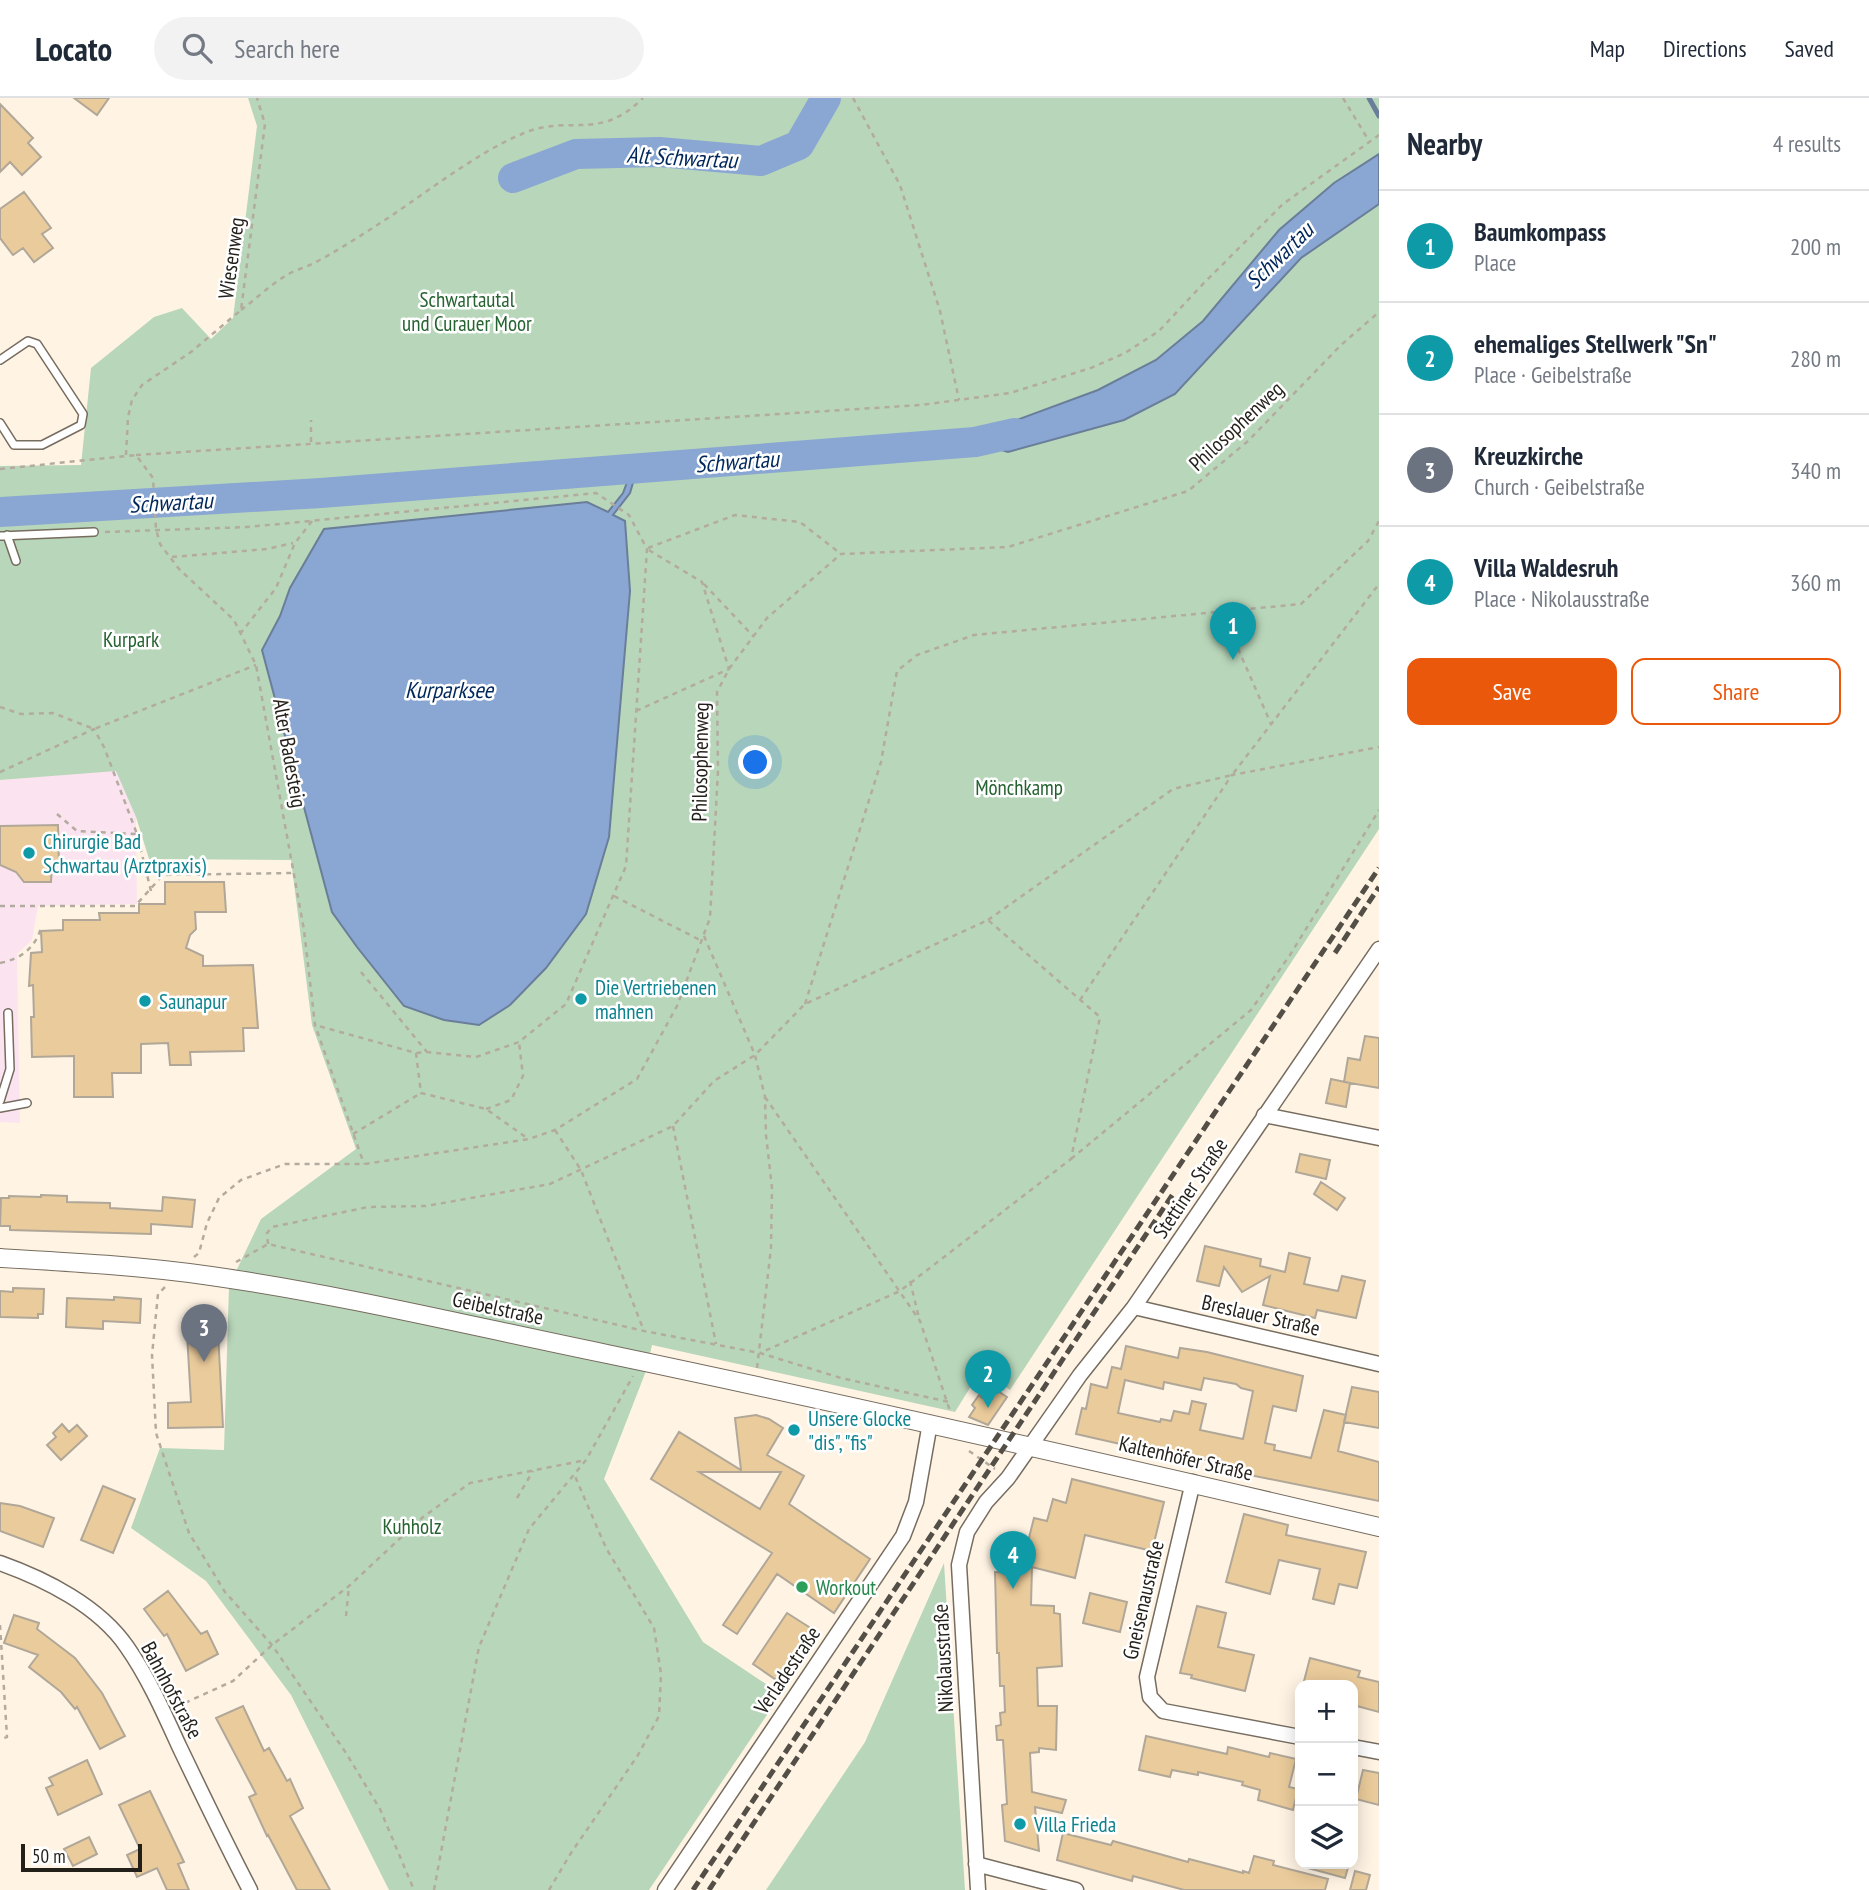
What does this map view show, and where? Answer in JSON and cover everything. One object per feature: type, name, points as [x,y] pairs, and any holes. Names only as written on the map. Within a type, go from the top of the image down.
[{"type":"street","name":"Stettiner Straße","points":[[1030,1446],[1080,1375],[1134,1307],[1379,949]]},
{"type":"street","points":[[1264,1115],[1379,1138]]},
{"type":"street","name":"Geibelstraße","points":[[0,1258],[178,1272],[283,1288],[641,1361],[982,1436]]},
{"type":"street","name":"Breslauer Straße","points":[[1134,1307],[1379,1364]]},
{"type":"street","name":"Verladestraße","points":[[665,1890],[903,1536],[916,1502],[930,1423]]},
{"type":"street","name":"Kaltenhöfer Straße","points":[[982,1436],[1193,1482],[1379,1527]]},
{"type":"street","name":"Nikolausstraße","points":[[978,1890],[959,1565],[967,1532],[986,1502],[1008,1478],[1030,1446]]},
{"type":"street","name":"Gneisenaustraße","points":[[1193,1482],[1147,1677],[1150,1697],[1163,1711],[1295,1736]]},
{"type":"street","name":"Bahnhofstraße","points":[[0,1563],[48,1584],[102,1620],[127,1646],[250,1890]]},
{"type":"street","points":[[1358,1747],[1379,1752]]},
{"type":"street","points":[[976,1864],[1076,1890]]},
{"type":"lane","points":[[0,360],[28,341],[37,344],[83,414],[81,425],[42,445],[14,445],[0,423]]},
{"type":"lane","points":[[16,561],[3,535],[94,532]]},
{"type":"lane","points":[[0,1101],[9,1069],[8,1013]]},
{"type":"lane","points":[[0,1108],[27,1103]]},
{"type":"path","name":"Wiesenweg","points":[[126,455],[128,417],[132,400],[142,384],[191,352],[241,310],[265,124],[257,98]]},
{"type":"path","points":[[241,310],[288,274],[312,265],[370,230],[498,145],[527,132],[551,126],[605,123],[629,111],[643,98]]},
{"type":"path","points":[[853,98],[900,185],[940,311],[959,400]]},
{"type":"path","points":[[1343,98],[1369,141]]},
{"type":"path","points":[[0,469],[126,455],[311,442],[922,405],[1010,393],[1091,368],[1125,353],[1159,331],[1283,204],[1379,135]]},
{"type":"path","name":"Philosophenweg","points":[[414,1890],[380,1809],[346,1753],[272,1644],[225,1592],[189,1533],[156,1433],[152,1355],[158,1294],[199,1253],[206,1223],[219,1198],[241,1180],[285,1164],[364,1164],[529,1139],[555,1129],[636,1079],[677,1006],[710,918],[718,771],[717,692],[729,669],[767,618],[841,554],[1008,547],[1188,491],[1248,441],[1341,345],[1379,312]]},
{"type":"path","points":[[311,420],[311,442]]},
{"type":"path","points":[[136,455],[153,478],[156,529]]},
{"type":"path","points":[[94,532],[248,527],[596,494],[629,516],[647,549],[702,582],[754,637]]},
{"type":"path","points":[[647,549],[735,515],[800,522],[841,554]]},
{"type":"path","points":[[240,634],[276,588],[295,543],[312,521]]},
{"type":"path","points":[[805,1004],[881,762],[897,671],[917,655],[974,635],[1301,604],[1368,541],[1379,521]]},
{"type":"path","name":"Alter Badesteig","points":[[156,529],[160,544],[179,569],[234,620],[256,665],[304,930],[315,1025],[364,1164]]},
{"type":"path","points":[[172,557],[267,549],[295,543]]},
{"type":"path","points":[[315,1025],[415,1053],[475,1057],[519,1041],[566,1004],[626,866],[647,549]]},
{"type":"path","points":[[636,711],[729,669],[702,582]]},
{"type":"path","points":[[1080,1000],[1231,775],[1379,584]]},
{"type":"path","points":[[1222,612],[1271,724]]},
{"type":"path","points":[[0,772],[94,729],[256,665]]},
{"type":"path","points":[[0,707],[21,713],[62,715],[94,729],[104,747],[137,834],[151,891]]},
{"type":"path","points":[[268,1244],[267,1233],[272,1227],[368,1207],[426,1206],[550,1184],[673,1125],[714,1081],[755,1055],[805,1004],[988,920],[1173,789],[1231,775],[1379,747]]},
{"type":"path","points":[[760,1353],[900,1291],[1071,1159],[1251,1010],[1290,955],[1379,810]]},
{"type":"path","points":[[57,814],[77,831],[137,834]]},
{"type":"path","points":[[0,906],[135,906],[163,875],[293,873]]},
{"type":"path","points":[[614,896],[700,940]]},
{"type":"path","points":[[988,920],[1100,1017],[1071,1159]]},
{"type":"path","points":[[0,963],[14,960],[32,948],[41,928]]},
{"type":"path","points":[[703,934],[755,1055],[765,1097],[772,1188],[771,1248],[754,1385]]},
{"type":"path","points":[[360,972],[427,1052]]},
{"type":"path","points":[[486,1109],[511,1100],[523,1076],[519,1041]]},
{"type":"path","points":[[415,1053],[421,1093]]},
{"type":"path","points":[[353,1134],[421,1093],[486,1109],[529,1139]]},
{"type":"path","points":[[765,1097],[920,1321]]},
{"type":"path","points":[[673,1125],[716,1344]]},
{"type":"path","points":[[555,1129],[581,1170],[644,1331]]},
{"type":"path","points":[[212,1276],[268,1244],[644,1331],[760,1353],[841,1378],[949,1402]]},
{"type":"path","points":[[910,1281],[952,1419]]},
{"type":"path","points":[[434,1890],[479,1647],[529,1529],[586,1460],[641,1361]]},
{"type":"path","points":[[964,1447],[1008,1478]]},
{"type":"path","points":[[163,1713],[233,1681],[272,1644],[349,1586],[423,1517],[470,1483],[586,1460]]},
{"type":"path","points":[[517,1498],[533,1471]]},
{"type":"path","points":[[549,1890],[638,1755],[659,1716],[661,1674],[654,1628],[606,1548],[574,1474]]},
{"type":"path","points":[[346,1616],[349,1586]]},
{"type":"path","points":[[0,1625],[7,1737],[0,1739]]},
{"type":"shaded area","points":[[117,770],[136,817],[137,904],[38,906],[32,940],[17,954],[20,1123],[0,1122],[0,780]]},
{"type":"green space","points":[[248,98],[1379,98],[1379,829],[1010,1390],[981,1370],[955,1412],[652,1345],[646,1371],[604,1479],[703,1642],[781,1694],[649,1890],[389,1890],[291,1695],[206,1581],[131,1528],[160,1448],[224,1450],[229,1286],[261,1219],[356,1149],[312,1025],[291,860],[149,859],[136,817],[116,771],[0,780],[0,466],[81,465],[91,368],[154,317],[182,308],[211,339],[233,318],[257,126]],"holes":[[[625,521],[630,591],[609,837],[404,1006],[332,912],[262,650],[280,616],[290,588]]]},
{"type":"green space","points":[[944,1563],[965,1890],[766,1890],[865,1742]]},
{"type":"water","points":[[1379,154],[1379,204],[1301,258],[1175,394],[1124,420],[1008,452],[975,442],[1006,424],[1098,390],[1156,360],[1203,321],[1279,230],[1334,183]]},
{"type":"water","name":"Kurparksee","points":[[632,469],[637,469],[630,493],[613,515],[625,521],[630,591],[609,837],[586,914],[546,968],[510,1005],[479,1025],[444,1020],[404,1006],[332,912],[262,650],[280,616],[290,588],[324,529],[587,502],[608,512],[623,493]]},
{"type":"building","points":[[74,98],[109,98],[97,115]]},
{"type":"building","points":[[0,104],[33,138],[28,143],[41,157],[22,175],[10,162],[0,172]]},
{"type":"building","points":[[24,192],[51,228],[42,234],[53,248],[34,262],[23,248],[13,255],[0,238],[0,209]]},
{"type":"building","name":"Chirurgie Bad Schwartau (Arztpraxis)","points":[[58,825],[59,865],[52,865],[51,882],[24,882],[16,872],[0,865],[0,826]]},
{"type":"building","name":"Saunapur","points":[[165,882],[224,882],[226,912],[195,912],[196,929],[190,935],[186,948],[203,956],[203,966],[253,965],[258,1028],[243,1028],[244,1051],[190,1052],[191,1065],[170,1065],[168,1043],[141,1044],[141,1073],[112,1073],[113,1097],[74,1097],[74,1056],[32,1057],[31,1017],[34,1017],[33,985],[29,986],[31,953],[42,952],[41,931],[63,930],[63,920],[100,920],[99,913],[139,913],[139,904],[165,904]]},
{"type":"building","points":[[1365,1036],[1379,1038],[1379,1088],[1344,1082],[1348,1058],[1360,1060]]},
{"type":"building","points":[[1331,1079],[1350,1083],[1346,1107],[1326,1103]]},
{"type":"building","points":[[1300,1154],[1330,1160],[1326,1179],[1296,1172]]},
{"type":"building","points":[[1321,1182],[1345,1198],[1337,1210],[1314,1194]]},
{"type":"building","points":[[67,1196],[67,1202],[110,1203],[110,1208],[162,1211],[163,1197],[195,1200],[192,1227],[151,1224],[151,1234],[10,1230],[10,1226],[0,1226],[1,1198]]},
{"type":"building","points":[[1205,1246],[1261,1259],[1260,1266],[1285,1272],[1289,1253],[1310,1258],[1304,1284],[1338,1291],[1342,1276],[1365,1281],[1356,1318],[1317,1310],[1315,1318],[1263,1305],[1270,1276],[1242,1292],[1224,1267],[1219,1286],[1197,1281]]},
{"type":"building","points":[[13,1288],[44,1289],[43,1314],[38,1314],[38,1318],[0,1317],[0,1291],[13,1292]]},
{"type":"building","points":[[114,1297],[141,1299],[140,1323],[103,1321],[103,1329],[66,1327],[67,1298],[114,1300]]},
{"type":"building","points":[[218,1332],[223,1427],[168,1428],[168,1403],[191,1402],[187,1334]]},
{"type":"building","points":[[1126,1346],[1178,1358],[1180,1348],[1303,1376],[1296,1411],[1273,1406],[1265,1443],[1275,1445],[1274,1450],[1311,1458],[1324,1410],[1346,1415],[1338,1451],[1379,1462],[1379,1501],[1225,1470],[1226,1465],[1201,1459],[1200,1462],[1076,1434],[1082,1408],[1086,1409],[1091,1384],[1107,1388],[1112,1367],[1121,1369]],"holes":[[[1204,1378],[1236,1384],[1253,1391],[1243,1439],[1200,1430],[1206,1404],[1192,1401],[1189,1414],[1174,1411],[1171,1421],[1161,1419],[1160,1422],[1118,1413],[1125,1380],[1163,1389],[1164,1382],[1201,1390]]]},
{"type":"building","points":[[990,1386],[1007,1397],[988,1425],[969,1417],[975,1408],[972,1405],[979,1395],[982,1398]]},
{"type":"building","points":[[1352,1387],[1379,1392],[1379,1428],[1344,1422]]},
{"type":"building","points":[[756,1415],[783,1428],[767,1455],[804,1476],[789,1504],[870,1559],[834,1613],[777,1574],[737,1634],[723,1625],[772,1553],[651,1479],[679,1432],[741,1470],[735,1418]],"holes":[[[699,1472],[781,1472],[760,1509]]]},
{"type":"building","points":[[62,1424],[69,1432],[77,1425],[87,1436],[61,1460],[47,1445],[56,1437],[53,1433]]},
{"type":"building","points":[[1072,1479],[1164,1502],[1152,1551],[1085,1535],[1075,1578],[1032,1567],[1031,1605],[1054,1606],[1054,1613],[1060,1614],[1062,1666],[1037,1668],[1038,1706],[1057,1706],[1056,1750],[1039,1748],[1039,1752],[1030,1753],[1032,1792],[1066,1800],[1062,1813],[1035,1807],[1039,1851],[1005,1841],[1002,1805],[1007,1804],[1003,1740],[997,1740],[996,1726],[1001,1725],[1000,1713],[1005,1712],[1004,1686],[1000,1686],[997,1653],[995,1572],[1020,1573],[1034,1518],[1047,1521],[1053,1499],[1066,1503]]},
{"type":"building","points":[[103,1486],[135,1499],[113,1553],[81,1540]]},
{"type":"building","points":[[0,1503],[20,1506],[54,1518],[43,1547],[0,1531]]},
{"type":"building","points":[[1244,1514],[1288,1525],[1286,1535],[1366,1552],[1357,1588],[1339,1584],[1334,1604],[1313,1599],[1320,1569],[1279,1560],[1270,1594],[1226,1582]]},
{"type":"building","points":[[168,1591],[201,1634],[207,1631],[218,1654],[186,1671],[167,1634],[164,1636],[144,1609]]},
{"type":"building","points":[[1090,1593],[1127,1602],[1120,1632],[1083,1623]]},
{"type":"building","points":[[1197,1606],[1226,1613],[1218,1647],[1254,1655],[1245,1691],[1180,1673]]},
{"type":"building","points":[[787,1613],[820,1634],[785,1686],[753,1664]]},
{"type":"building","points":[[14,1615],[39,1623],[37,1629],[75,1658],[102,1693],[125,1736],[100,1749],[77,1707],[75,1709],[61,1692],[29,1667],[38,1655],[4,1643]]},
{"type":"building","points":[[1310,1658],[1360,1671],[1358,1677],[1379,1682],[1379,1712],[1358,1706],[1358,1680],[1304,1680]]},
{"type":"building","points":[[243,1706],[264,1751],[269,1748],[287,1781],[290,1779],[303,1808],[290,1816],[330,1890],[297,1890],[267,1836],[249,1797],[256,1794],[216,1718]]},
{"type":"building","points":[[1146,1736],[1227,1754],[1228,1747],[1269,1757],[1270,1753],[1295,1759],[1289,1787],[1295,1788],[1295,1802],[1293,1810],[1258,1800],[1260,1790],[1242,1785],[1243,1782],[1198,1772],[1198,1775],[1172,1770],[1170,1777],[1139,1770]]},
{"type":"building","points":[[87,1760],[102,1794],[58,1815],[46,1788],[53,1785],[49,1778]]},
{"type":"building","points":[[1363,1770],[1379,1773],[1379,1805],[1358,1800]]},
{"type":"building","points":[[150,1791],[184,1862],[178,1864],[189,1890],[167,1890],[157,1868],[137,1877],[127,1855],[140,1849],[119,1805]]},
{"type":"building","points":[[1063,1833],[1111,1845],[1113,1841],[1188,1862],[1189,1859],[1243,1873],[1249,1873],[1254,1856],[1274,1861],[1273,1865],[1328,1879],[1325,1890],[1184,1890],[1133,1876],[1132,1881],[1057,1860]]},
{"type":"building","points":[[89,1837],[97,1854],[73,1866],[64,1849]]},
{"type":"building","points":[[1312,1869],[1348,1869],[1345,1878]]},
{"type":"building","points":[[1355,1871],[1370,1875],[1366,1890],[1350,1890]]},
{"type":"waterway","name":"Alt Schwartau","points":[[513,178],[576,154],[659,152],[761,161],[799,145],[826,98]]},
{"type":"waterway","points":[[1369,98],[1379,116]]},
{"type":"waterway","name":"Schwartau","points":[[0,512],[321,493],[975,442],[1015,433]]},
{"type":"railway","points":[[693,1890],[1379,868]]},
{"type":"railway","points":[[1335,953],[1379,887]]},
{"type":"railway","points":[[709,1890],[1173,1194]]},
{"type":"place","name":"Baumkompass","points":[[1233,660]]},
{"type":"place","name":"Chirurgie Bad Schwartau (Arztpraxis)","points":[[29,853]]},
{"type":"place","name":"Die Vertriebenen mahnen","points":[[581,999]]},
{"type":"place","name":"Saunapur","points":[[145,1001]]},
{"type":"place","name":"Kreuzkirche","points":[[204,1362]]},
{"type":"place","name":"ehemaliges Stellwerk \"Sn\"","points":[[988,1408]]},
{"type":"place","name":"Unsere Glocke \"dis\", \"fis\"","points":[[794,1430]]},
{"type":"place","name":"Workout","points":[[802,1587]]},
{"type":"place","name":"Villa Waldesruh","points":[[1013,1589]]},
{"type":"place","name":"Villa Frieda","points":[[1020,1824]]},
{"type":"park label","name":"Schwartautal und Curauer Moor","points":[[467,311]]},
{"type":"park label","name":"Kurpark","points":[[131,639]]},
{"type":"park label","name":"Mönchkamp","points":[[1019,787]]},
{"type":"park label","name":"Kuhholz","points":[[412,1526]]}]
